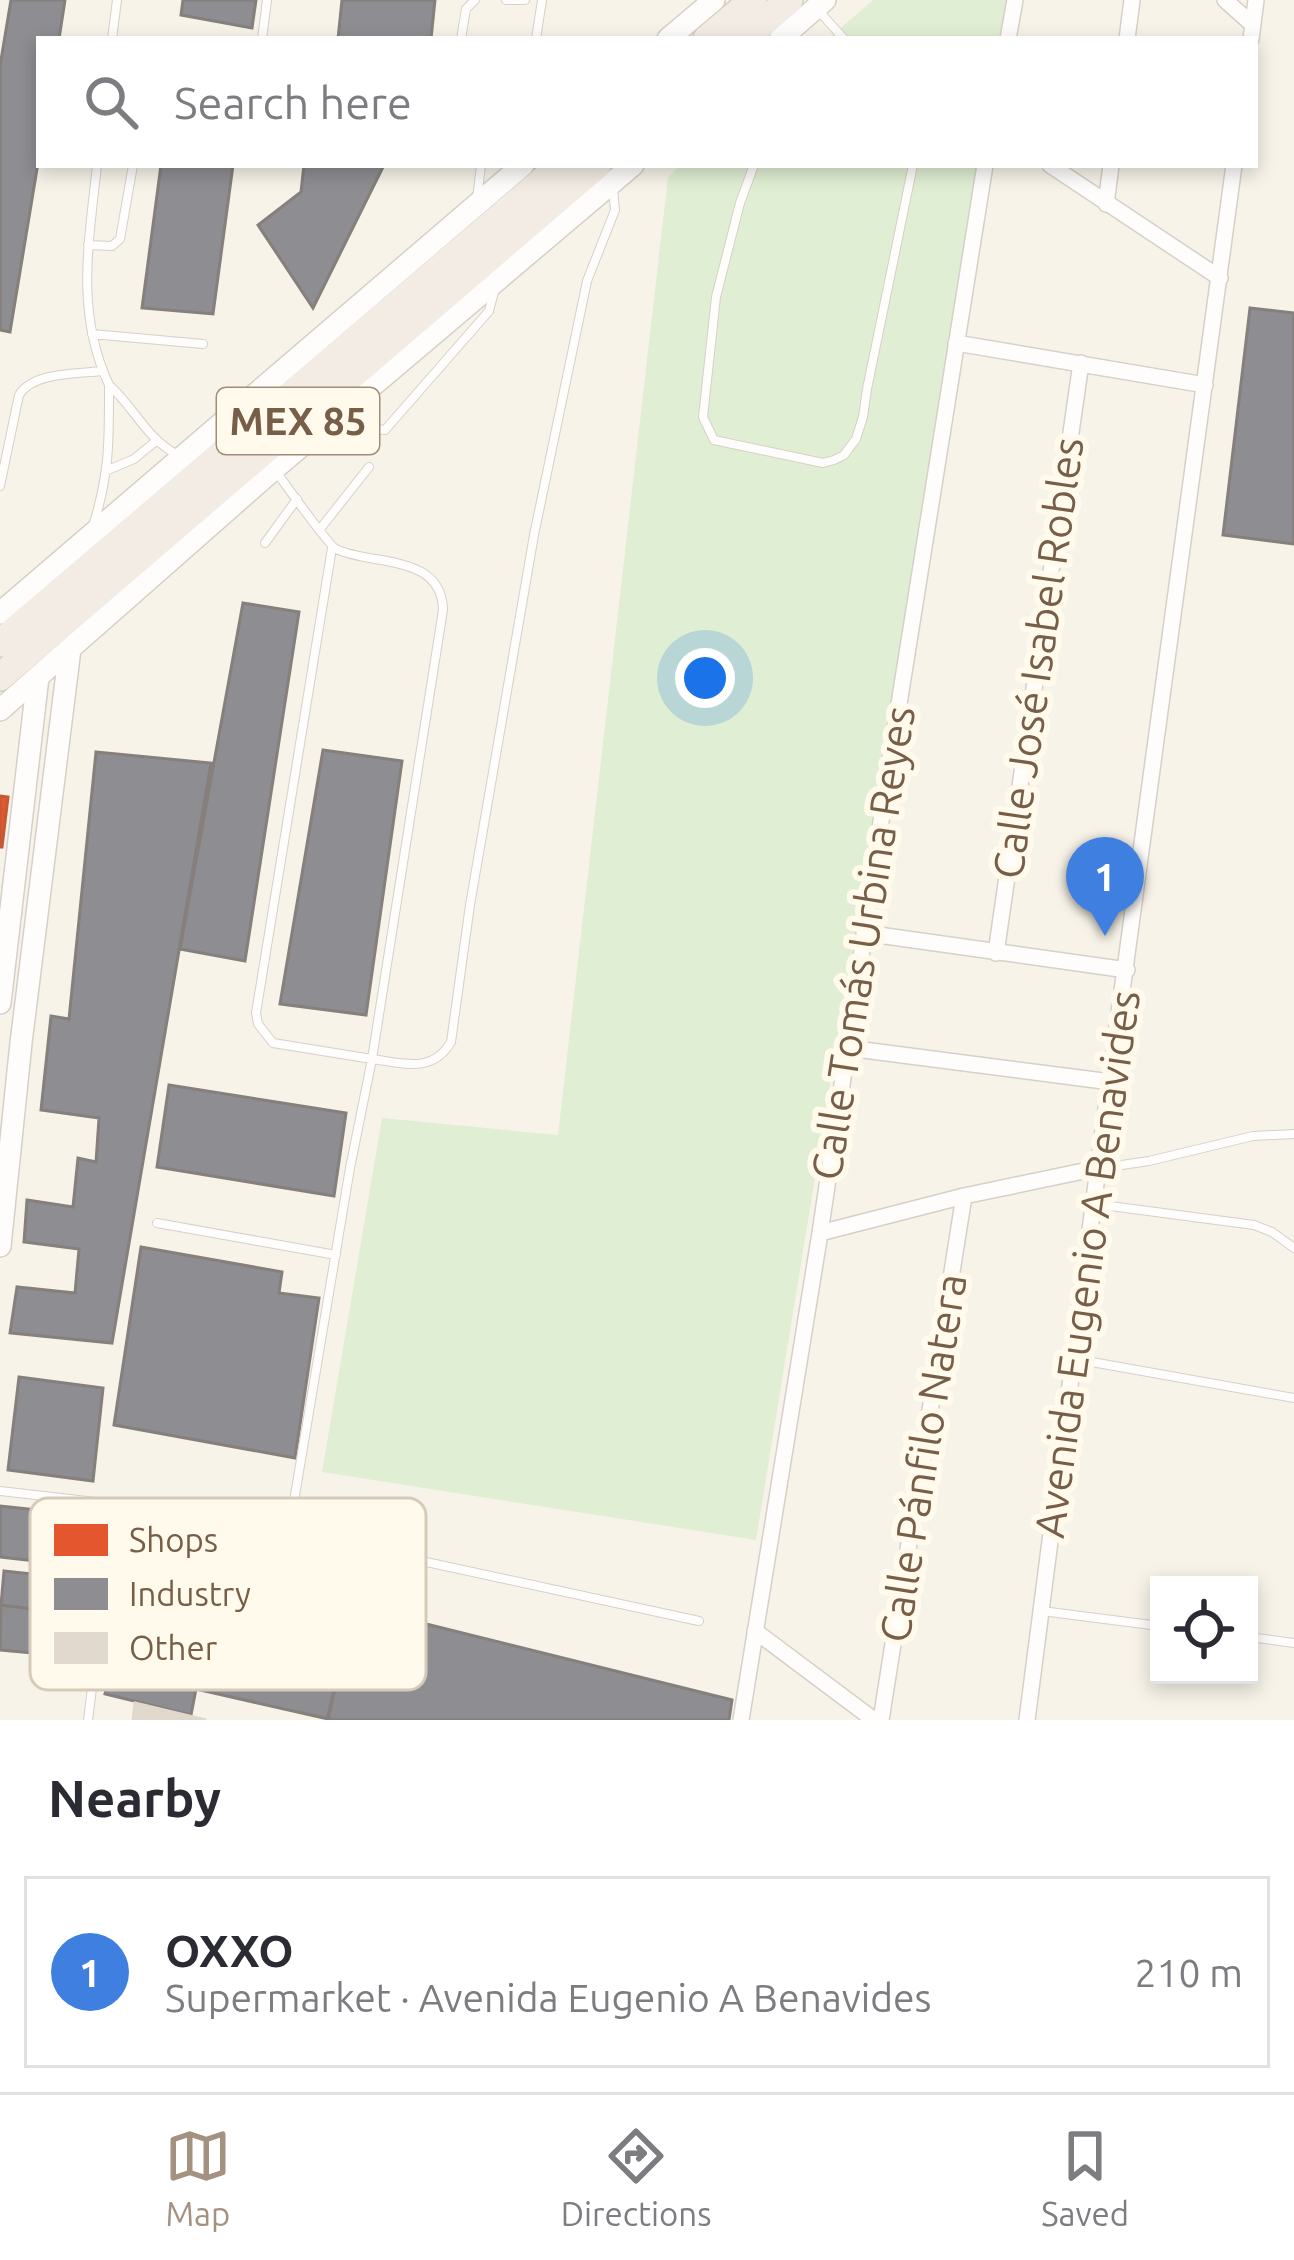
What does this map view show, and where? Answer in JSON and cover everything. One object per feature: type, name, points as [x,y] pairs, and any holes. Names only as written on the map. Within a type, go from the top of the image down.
[{"type":"highway","points":[[711,36],[753,0]]},
{"type":"highway","points":[[750,36],[810,3]]},
{"type":"highway","name":"MEX 85","points":[[0,643],[557,168]]},
{"type":"highway","name":"MEX 85","points":[[0,677],[267,461],[604,174]]},
{"type":"street","points":[[672,36],[714,0]]},
{"type":"street","points":[[1009,36],[1016,0]]},
{"type":"street","points":[[1127,36],[1132,0]]},
{"type":"street","points":[[1225,0],[1252,32]]},
{"type":"street","points":[[1252,32],[1256,0]]},
{"type":"street","points":[[782,36],[810,3]]},
{"type":"street","points":[[0,613],[519,168]]},
{"type":"street","name":"Calle Tomás Urbina Reyes","points":[[741,1720],[985,168]]},
{"type":"street","points":[[1054,168],[1220,278]]},
{"type":"street","points":[[1106,204],[1111,168]]},
{"type":"street","name":"Avenida Eugenio A Benavides","points":[[1027,1720],[1234,168]]},
{"type":"street","points":[[326,411],[496,281],[604,174]]},
{"type":"street","points":[[956,343],[1204,385]]},
{"type":"street","name":"Calle José Isabel Robles","points":[[996,953],[1081,363]]},
{"type":"street","points":[[0,710],[267,461]]},
{"type":"street","points":[[0,1246],[11,1041],[70,649]]},
{"type":"street","points":[[0,1003],[8,867],[38,677]]},
{"type":"street","points":[[864,933],[1126,970]]},
{"type":"street","points":[[848,1048],[1111,1082]]},
{"type":"street","points":[[820,1233],[1098,1168]]},
{"type":"street","name":"Calle Pánfilo Natera","points":[[878,1720],[964,1196]]},
{"type":"street","points":[[755,1630],[878,1720]]},
{"type":"lane","points":[[112,36],[117,0]]},
{"type":"lane","points":[[262,36],[267,0]]},
{"type":"lane","points":[[461,36],[466,9],[476,0]]},
{"type":"lane","points":[[506,0],[525,0]]},
{"type":"lane","points":[[536,36],[542,0]]},
{"type":"lane","points":[[810,3],[841,36]]},
{"type":"lane","points":[[98,168],[86,303],[102,370],[109,386],[156,441],[182,458]]},
{"type":"lane","points":[[88,245],[118,244],[133,168]]},
{"type":"lane","points":[[476,203],[482,168]]},
{"type":"lane","points":[[753,168],[716,297],[703,418],[715,440],[823,463],[844,455],[863,417],[912,168]]},
{"type":"lane","points":[[267,461],[332,548],[256,1013],[258,1024],[273,1043],[372,1060],[429,1064],[451,1042],[534,535],[587,281],[615,210],[604,174]]},
{"type":"lane","points":[[326,411],[364,428],[385,430],[489,311],[496,281]]},
{"type":"lane","points":[[92,334],[202,344]]},
{"type":"lane","points":[[0,486],[22,388],[36,381],[102,370]]},
{"type":"lane","points":[[91,535],[108,470],[109,386]]},
{"type":"lane","points":[[108,470],[134,459],[156,441]]},
{"type":"lane","points":[[320,529],[369,467]]},
{"type":"lane","points":[[265,543],[297,499]]},
{"type":"lane","points":[[295,1498],[372,1060],[443,610],[443,595],[426,575],[332,548]]},
{"type":"lane","points":[[1098,1168],[1150,1161],[1253,1136],[1294,1134]]},
{"type":"lane","points":[[1094,1204],[1254,1225],[1294,1249]]},
{"type":"lane","points":[[157,1223],[336,1255]]},
{"type":"lane","points":[[1073,1359],[1294,1398]]},
{"type":"lane","points":[[0,1491],[62,1498]]},
{"type":"lane","points":[[426,1561],[700,1621]]},
{"type":"lane","points":[[1041,1611],[1150,1625]]},
{"type":"lane","points":[[1258,1638],[1294,1643]]},
{"type":"lane","points":[[88,1720],[92,1690]]},
{"type":"green space","points":[[873,0],[1007,0],[1001,36],[831,36]]},
{"type":"green space","points":[[678,168],[980,168],[756,1540],[322,1472],[382,1118],[558,1135],[668,177]]},
{"type":"building: Shops","points":[[0,796],[8,797],[2,847],[0,847]]},
{"type":"building: Industry","points":[[11,0],[65,0],[59,36],[36,36],[37,168],[10,332],[0,330],[0,66]]},
{"type":"building: Industry","points":[[183,0],[256,0],[252,28],[181,15]]},
{"type":"building: Industry","points":[[342,0],[435,0],[431,36],[338,36]]},
{"type":"building: Industry","points":[[161,168],[233,168],[213,314],[142,308]]},
{"type":"building: Industry","points":[[304,168],[383,168],[313,308],[258,225],[301,192]]},
{"type":"building: Industry","points":[[1250,308],[1294,313],[1294,544],[1223,535]]},
{"type":"building: Industry","points":[[243,603],[299,612],[245,961],[180,949]]},
{"type":"building: Industry","points":[[323,750],[402,761],[366,1015],[280,1004]]},
{"type":"building: Industry","points":[[96,752],[211,763],[112,1343],[10,1333],[17,1287],[75,1293],[79,1249],[24,1242],[27,1200],[73,1207],[78,1158],[96,1162],[99,1118],[41,1110],[51,1016],[69,1019]]},
{"type":"building: Industry","points":[[169,1085],[346,1113],[334,1196],[157,1167]]},
{"type":"building: Industry","points":[[141,1247],[282,1272],[279,1293],[319,1298],[295,1458],[114,1425]]},
{"type":"building: Industry","points":[[19,1377],[103,1388],[93,1481],[8,1470]]},
{"type":"building: Industry","points":[[0,1506],[30,1509],[30,1560],[0,1557]]},
{"type":"building: Industry","points":[[4,1571],[30,1574],[30,1609],[1,1605]]},
{"type":"building: Industry","points":[[1,1605],[30,1609],[30,1653],[0,1650]]},
{"type":"building: Industry","points":[[426,1624],[732,1700],[729,1720],[327,1720],[334,1690],[426,1690]]},
{"type":"building: Industry","points":[[106,1690],[196,1690],[191,1715],[105,1694]]},
{"type":"building: Industry","points":[[200,1690],[335,1690],[328,1719]]},
{"type":"building: Other","points":[[135,1703],[206,1720],[133,1720]]},
{"type":"place","name":"OXXO","points":[[1105,936]]}]
